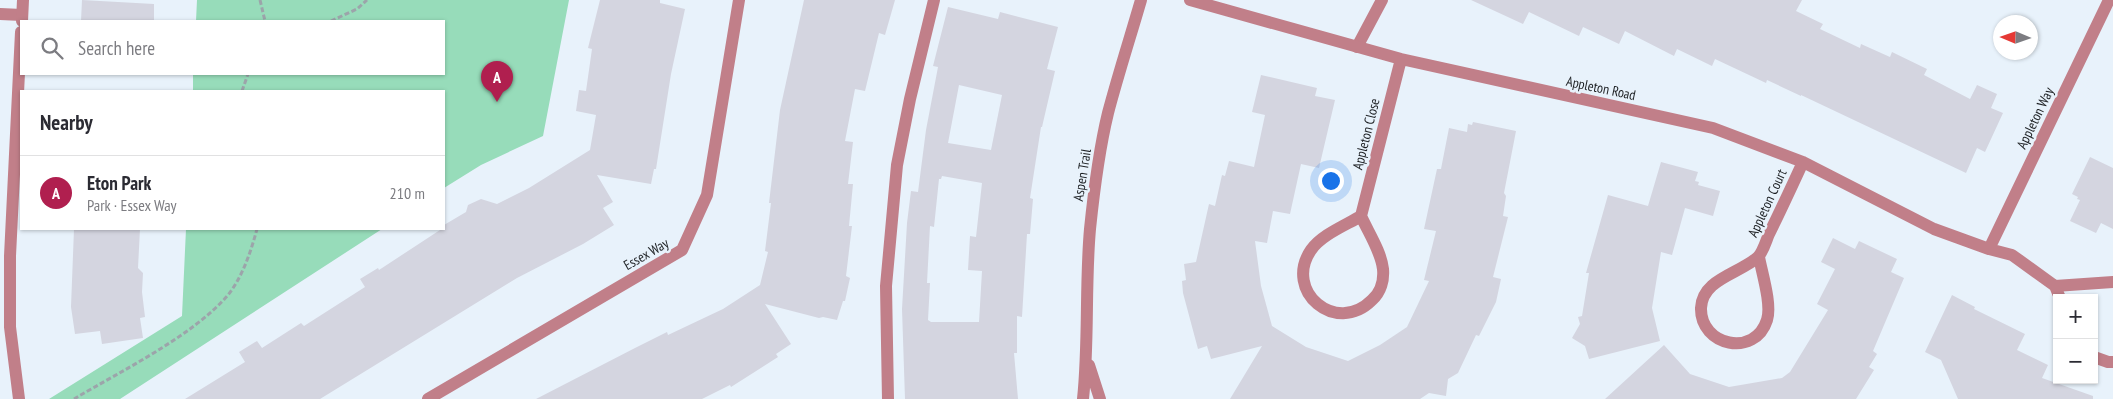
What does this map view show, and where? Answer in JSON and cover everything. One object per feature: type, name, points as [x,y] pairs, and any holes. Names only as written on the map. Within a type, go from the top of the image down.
[{"type":"street","points":[[0,14],[22,18],[23,0]]},
{"type":"street","name":"Essex Way","points":[[428,399],[682,250],[707,195],[739,0]]},
{"type":"street","points":[[888,399],[886,286],[897,166],[910,99],[934,0]]},
{"type":"street","name":"Aspen Trail","points":[[1083,399],[1087,360],[1087,276],[1095,186],[1108,114],[1141,0]]},
{"type":"street","name":"Appleton Road","points":[[1190,0],[1401,59],[1713,128],[1803,162],[1934,229],[1988,249],[2012,255],[2057,292]]},
{"type":"street","points":[[1357,47],[1382,0]]},
{"type":"street","name":"Appleton Way","points":[[1988,249],[2109,0]]},
{"type":"street","points":[[19,399],[10,327],[5,224],[20,44]]},
{"type":"street","name":"Appleton Close","points":[[1361,216],[1401,59]]},
{"type":"street","name":"Appleton Court","points":[[1759,257],[1769,308],[1767,320],[1762,330],[1757,336],[1741,344],[1729,344],[1716,339],[1707,331],[1701,315],[1704,295],[1711,285],[1759,257],[1803,162]]},
{"type":"street","points":[[1361,216],[1379,255],[1383,268],[1382,282],[1378,295],[1364,309],[1351,314],[1333,313],[1314,302],[1306,291],[1303,277],[1304,263],[1312,249],[1322,240],[1361,216]]},
{"type":"street","points":[[2057,292],[2113,282]]},
{"type":"street","points":[[2098,359],[2113,362]]},
{"type":"street","name":"Aspen Trail","points":[[1087,360],[1100,399]]},
{"type":"path","points":[[260,0],[265,20]]},
{"type":"path","points":[[333,20],[357,9],[367,0]]},
{"type":"path","points":[[242,90],[248,75]]},
{"type":"path","points":[[74,399],[166,344],[197,324],[212,311],[229,293],[240,274],[251,250],[257,230]]},
{"type":"green space","points":[[197,0],[569,0],[543,136],[481,165],[445,187],[445,90],[193,90],[193,75],[445,75],[445,20],[196,20]]},
{"type":"green space","points":[[186,230],[380,230],[120,399],[49,399],[182,316]]},
{"type":"building","points":[[82,0],[154,4],[154,20],[81,20]]},
{"type":"building","points":[[600,0],[660,0],[660,3],[685,9],[671,74],[656,169],[654,169],[651,184],[597,175],[613,202],[603,208],[614,225],[583,244],[517,278],[320,399],[185,399],[245,362],[239,352],[257,341],[262,348],[301,323],[304,326],[365,287],[360,279],[378,268],[379,270],[440,230],[445,230],[445,224],[466,212],[468,205],[481,199],[497,204],[529,188],[590,150],[596,115],[576,111],[579,90],[586,91],[592,49],[588,48]]},
{"type":"building","points":[[804,0],[895,0],[885,35],[879,33],[865,91],[855,89],[845,141],[853,142],[848,184],[853,184],[849,226],[852,226],[846,276],[850,278],[845,301],[843,301],[837,320],[819,318],[765,304],[791,344],[776,354],[778,357],[731,387],[730,385],[702,399],[536,399],[667,332],[668,335],[723,309],[760,285],[768,252],[765,251],[771,203],[769,203],[780,110]]},
{"type":"building","points":[[1471,0],[1802,0],[1796,11],[1823,24],[1820,29],[1860,48],[1861,44],[1890,57],[1892,52],[1927,69],[1924,75],[1970,99],[1977,85],[1997,94],[1991,108],[2003,113],[1985,152],[1977,148],[1966,173],[1801,95],[1767,80],[1766,83],[1715,59],[1712,66],[1677,49],[1674,56],[1625,31],[1619,44],[1583,27],[1579,36],[1529,12],[1523,24]]},
{"type":"building","points":[[948,7],[998,19],[1000,12],[1058,27],[1047,69],[1055,71],[1041,127],[1030,198],[1033,199],[1030,234],[1027,234],[1022,317],[1017,316],[1017,353],[1014,353],[1018,399],[905,399],[902,309],[907,223],[911,191],[918,192],[926,130],[938,67],[933,66]],"holes":[[[959,85],[1002,95],[991,150],[948,143]],[[942,176],[982,183],[976,237],[970,236],[968,270],[982,271],[979,322],[931,322],[928,320],[930,283],[927,283],[930,226],[934,227],[939,179]]]},
{"type":"building","points":[[1261,75],[1317,88],[1315,96],[1335,100],[1319,168],[1301,164],[1290,214],[1273,211],[1267,243],[1255,241],[1261,286],[1272,326],[1306,347],[1348,361],[1380,345],[1407,327],[1429,281],[1424,280],[1436,231],[1424,229],[1437,169],[1441,169],[1449,128],[1467,132],[1468,124],[1472,125],[1473,122],[1516,131],[1504,193],[1506,196],[1503,216],[1508,217],[1493,277],[1501,279],[1496,302],[1479,336],[1476,335],[1458,373],[1448,379],[1446,396],[1429,393],[1420,399],[1230,399],[1262,346],[1211,359],[1207,346],[1198,349],[1183,293],[1182,281],[1186,280],[1184,264],[1196,262],[1209,204],[1215,206],[1222,175],[1225,176],[1229,161],[1254,167],[1265,115],[1252,112]]},
{"type":"building","points":[[2090,157],[2113,168],[2113,229],[2101,223],[2096,233],[2070,221],[2080,200],[2072,194]]},
{"type":"building","points":[[1661,162],[1698,172],[1695,181],[1699,182],[1698,185],[1720,191],[1713,216],[1685,208],[1672,255],[1661,252],[1652,308],[1660,341],[1589,359],[1585,346],[1572,338],[1580,324],[1578,317],[1582,316],[1589,273],[1586,273],[1608,195],[1648,206]]},
{"type":"building","points":[[74,230],[140,230],[138,268],[143,273],[142,292],[145,317],[140,318],[143,338],[102,344],[100,331],[75,334],[71,307]]},
{"type":"building","points":[[1833,238],[1855,249],[1859,241],[1897,259],[1891,272],[1904,278],[1873,351],[1877,354],[1869,367],[1874,370],[1856,399],[1605,399],[1664,345],[1690,374],[1729,387],[1782,378],[1790,372],[1828,310],[1817,304],[1835,269],[1821,262]]},
{"type":"building","points":[[1952,295],[1975,307],[1974,309],[2025,334],[2017,350],[2048,365],[2042,378],[2053,382],[2053,384],[2059,384],[2093,396],[2093,399],[1958,399],[1941,360],[1925,352]]},
{"type":"place","name":"Eton Park","points":[[497,102]]}]
